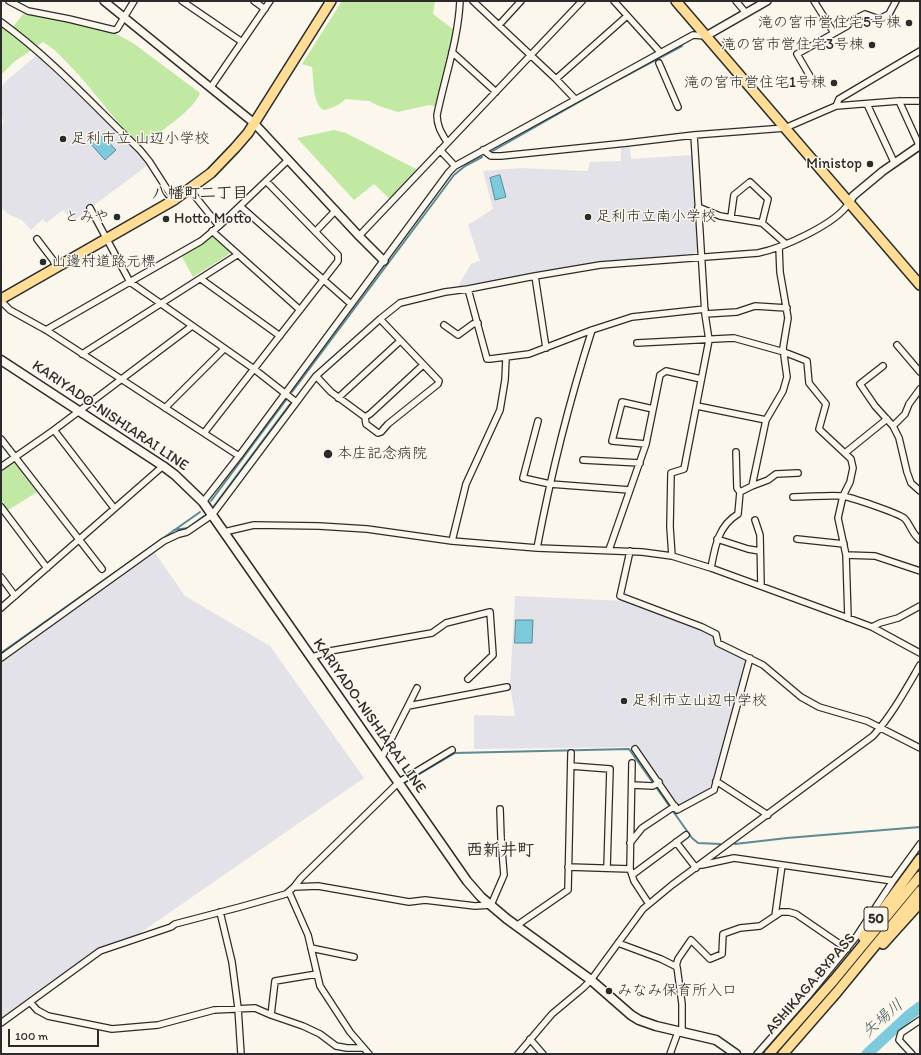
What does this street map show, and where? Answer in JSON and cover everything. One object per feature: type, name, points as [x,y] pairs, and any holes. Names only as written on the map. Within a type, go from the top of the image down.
[{"type":"main road","points":[[676,1],[920,285]]},
{"type":"main road","points":[[1,300],[174,200],[190,190],[211,173],[235,148],[254,123],[329,2]]},
{"type":"main road","name":"KARIYADO-NISHIARAI LINE","points":[[1,360],[163,466],[175,475],[203,502],[467,880],[481,897],[516,926],[591,980],[631,1015],[639,1020],[656,1026],[716,1040],[736,1054]]},
{"type":"main road","name":"50","points":[[834,980],[873,923],[920,859]]},
{"type":"main road","name":"ASHIKAGA BYPASS","points":[[784,1054],[837,992],[920,876]]},
{"type":"main road","name":"ASHIKAGA BYPASS","points":[[770,1054],[834,980],[920,891]]},
{"type":"main road","name":"50","points":[[837,992],[920,904]]},
{"type":"street","points":[[9,1],[28,11],[114,30],[117,29],[134,1]]},
{"type":"street","points":[[104,1],[254,123],[384,261]]},
{"type":"street","points":[[182,1],[242,42]]},
{"type":"street","points":[[254,1],[265,9]]},
{"type":"street","points":[[211,87],[270,1]]},
{"type":"street","points":[[447,142],[439,129],[437,115],[459,22],[460,1]]},
{"type":"street","points":[[473,1],[556,79],[575,99]]},
{"type":"street","points":[[498,25],[521,1]]},
{"type":"street","points":[[359,236],[582,1]]},
{"type":"street","points":[[614,1],[660,52]]},
{"type":"street","points":[[736,1],[746,13]]},
{"type":"street","points":[[203,502],[455,166],[692,35],[706,36],[767,1]]},
{"type":"street","points":[[814,1],[834,33]]},
{"type":"street","points":[[811,78],[797,54],[847,26],[851,21],[865,14],[878,19],[889,14],[896,1]]},
{"type":"street","points":[[556,79],[627,16]]},
{"type":"street","points":[[1,22],[51,63],[140,150],[149,160],[174,200]]},
{"type":"street","points":[[836,106],[839,99],[920,50]]},
{"type":"street","points":[[452,52],[496,92]]},
{"type":"street","points":[[658,63],[678,107]]},
{"type":"street","points":[[483,150],[491,156],[500,156],[694,135],[784,128],[836,106],[899,101],[920,101]]},
{"type":"street","points":[[1,658],[164,541],[187,532],[212,515],[316,376],[392,309],[407,301],[445,292],[600,265],[758,253],[780,247],[818,228],[844,209],[853,196],[894,162],[919,146],[899,101]]},
{"type":"street","points":[[867,104],[894,162]]},
{"type":"street","points":[[672,556],[670,527],[671,473],[684,469],[697,406],[708,340],[701,257],[694,135]]},
{"type":"street","points":[[440,150],[455,166]]},
{"type":"street","points":[[46,330],[201,241],[219,226],[288,160]]},
{"type":"street","points":[[204,433],[338,261],[339,257],[316,231],[266,181]]},
{"type":"street","points":[[731,217],[734,195],[750,182],[768,199],[762,223]]},
{"type":"street","points":[[190,190],[219,226]]},
{"type":"street","points":[[240,206],[351,304]]},
{"type":"street","points":[[698,207],[720,216],[762,223],[786,244]]},
{"type":"street","points":[[90,208],[130,282],[254,369],[296,402]]},
{"type":"street","points":[[316,231],[336,210]]},
{"type":"street","points":[[212,231],[300,310]]},
{"type":"street","points":[[36,239],[56,267]]},
{"type":"street","points":[[752,486],[766,420],[783,391],[787,377],[783,348],[788,318],[780,272],[780,247]]},
{"type":"street","points":[[82,354],[238,255]]},
{"type":"street","points":[[535,276],[546,348]]},
{"type":"street","points":[[201,279],[280,336]]},
{"type":"street","points":[[468,289],[487,359],[506,358],[529,354],[592,330],[632,317],[705,312],[737,312],[755,306],[787,308]]},
{"type":"street","points":[[1,300],[10,310],[46,330],[239,456]]},
{"type":"street","points":[[316,376],[338,398],[365,417],[366,424],[378,433],[438,384],[438,381],[380,319]]},
{"type":"street","points":[[444,325],[458,335],[473,324],[478,323]]},
{"type":"street","points":[[1,467],[54,430],[192,326]]},
{"type":"street","points":[[537,548],[550,484],[568,410],[592,330]]},
{"type":"street","points":[[637,343],[734,338],[784,352],[807,361],[809,383],[826,404],[819,428],[851,459],[854,468],[850,482],[843,496],[838,518],[846,555],[848,618]]},
{"type":"street","points":[[338,398],[400,341]]},
{"type":"street","points":[[897,346],[920,372]]},
{"type":"street","points":[[165,408],[224,349]]},
{"type":"street","points":[[452,541],[466,484],[500,410],[505,380],[506,358]]},
{"type":"street","points":[[365,417],[423,365]]},
{"type":"street","points":[[883,366],[860,384],[875,406],[893,426],[899,438],[911,483],[920,492]]},
{"type":"street","points":[[609,550],[646,444],[659,378],[663,372],[670,371],[701,380]]},
{"type":"street","points":[[893,426],[905,414],[909,404],[920,390]]},
{"type":"street","points":[[646,444],[612,441],[622,402],[653,409]]},
{"type":"street","points":[[697,406],[766,420]]},
{"type":"street","points":[[845,453],[887,419]]},
{"type":"street","points":[[538,421],[523,478],[550,484],[630,490]]},
{"type":"street","points":[[54,430],[114,508]]},
{"type":"street","points":[[1,439],[102,569]]},
{"type":"street","points":[[711,568],[717,539],[727,522],[738,514],[740,492],[737,488],[736,452]]},
{"type":"street","points":[[583,460],[640,463]]},
{"type":"street","points":[[1,608],[163,466]]},
{"type":"street","points":[[740,492],[768,480],[776,474],[798,473]]},
{"type":"street","points":[[793,497],[843,496],[901,516],[906,520],[914,536],[920,540]]},
{"type":"street","points":[[1,507],[47,568]]},
{"type":"street","points":[[755,520],[760,535],[761,586]]},
{"type":"street","points":[[224,532],[254,524],[319,526],[367,529],[452,541],[537,548],[630,551],[672,556],[711,568],[872,627],[920,653]]},
{"type":"street","points":[[717,539],[748,549],[760,551]]},
{"type":"street","points":[[797,539],[844,544]]},
{"type":"street","points":[[630,551],[620,596],[702,627],[716,634],[718,643],[763,665],[801,697],[819,707],[867,721],[920,748]]},
{"type":"street","points":[[846,555],[875,556],[920,571]]},
{"type":"street","points":[[1,577],[15,596]]},
{"type":"street","points":[[872,627],[898,618],[920,606]]},
{"type":"street","points":[[312,657],[330,651],[432,633],[446,623],[490,612],[493,655],[468,679]]},
{"type":"street","points":[[635,749],[677,810],[714,790],[750,658]]},
{"type":"street","points":[[518,1054],[552,1014],[591,980],[643,909],[873,736],[896,704],[920,664]]},
{"type":"street","points":[[408,706],[507,687]]},
{"type":"street","points":[[382,757],[417,688]]},
{"type":"street","points":[[1,1023],[100,951],[171,927],[175,924],[286,894],[399,782],[452,750]]},
{"type":"street","points":[[516,926],[568,890],[571,753]]},
{"type":"street","points":[[632,763],[630,843],[631,872],[634,881],[649,904]]},
{"type":"street","points":[[570,766],[610,769],[607,868]]},
{"type":"street","points":[[716,781],[768,815]]},
{"type":"street","points":[[632,785],[653,786],[659,782]]},
{"type":"street","points":[[630,843],[642,828],[675,806]]},
{"type":"street","points":[[292,889],[318,886],[409,902],[424,900],[475,906],[491,905],[504,875],[500,809]]},
{"type":"street","points":[[568,867],[607,868],[631,872],[686,835]]},
{"type":"street","points":[[676,842],[698,867]]},
{"type":"street","points":[[757,1054],[847,949],[920,844]]},
{"type":"street","points":[[698,867],[734,858],[893,881]]},
{"type":"street","points":[[775,916],[782,866]]},
{"type":"street","points":[[292,889],[308,935],[320,986],[350,1032],[369,1054]]},
{"type":"street","points":[[220,912],[232,962],[238,1008],[241,1054]]},
{"type":"street","points":[[670,1054],[680,1032],[682,1004],[676,966],[678,959],[691,940],[710,959],[722,954],[723,934],[740,928],[760,926],[781,912],[789,912],[796,914],[847,949]]},
{"type":"street","points":[[618,943],[676,966]]},
{"type":"street","points":[[311,948],[354,956]]},
{"type":"street","points":[[271,1015],[275,981],[317,974]]},
{"type":"street","points":[[30,1002],[37,1010],[48,1016],[112,1029],[158,1025],[214,1010],[255,1008],[291,1021],[320,1034],[336,1046],[363,1048]]},
{"type":"street","points":[[912,1054],[899,1040],[900,1033],[920,1020]]},
{"type":"street","points":[[530,1039],[543,1054]]},
{"type":"shaded area","name":"足利市立 山辺小学校","points":[[37,55],[139,153],[148,165],[73,221],[63,210],[46,223],[43,219],[31,230],[22,220],[8,214],[1,207],[1,125],[4,122],[1,114],[1,87],[7,80]]},
{"type":"shaded area","name":"足利市立南小学校","points":[[630,147],[631,159],[693,155],[698,253],[598,262],[458,286],[471,264],[480,261],[468,225],[493,209],[483,171],[520,168],[588,171],[590,162],[621,161],[621,148]]},
{"type":"shaded area","points":[[153,550],[185,596],[270,646],[364,778],[130,940],[100,951],[1,1023],[1,658]]},
{"type":"shaded area","name":"足利市立山辺中学校","points":[[515,596],[628,601],[705,630],[715,635],[716,644],[745,659],[746,661],[712,787],[677,806],[637,747],[474,749],[474,715],[515,716],[510,686]]},
{"type":"green space","points":[[342,1],[435,1],[433,14],[453,29],[450,49],[435,106],[429,105],[398,112],[369,101],[346,99],[338,105],[324,110],[320,107],[315,97],[312,67],[302,64]]},
{"type":"green space","points":[[23,14],[48,17],[115,33],[133,43],[200,93],[183,115],[140,146],[115,119],[77,73],[57,52],[43,42],[14,62],[1,75],[1,26],[9,32]]},
{"type":"green space","points":[[334,130],[346,133],[418,170],[390,199],[374,184],[354,200],[297,138]]},
{"type":"green space","points":[[212,237],[229,251],[228,255],[193,277],[182,257]]},
{"type":"green space","points":[[13,460],[37,492],[7,511],[1,503],[1,469]]},
{"type":"water","points":[[100,133],[116,150],[105,160],[90,143]]},
{"type":"water","points":[[500,175],[506,197],[495,200],[490,178]]},
{"type":"water","points":[[516,620],[533,620],[532,643],[515,643]]},
{"type":"waterway","points":[[491,152],[616,81],[682,46]]},
{"type":"waterway","points":[[292,392],[454,175],[465,166],[482,157]]},
{"type":"waterway","points":[[211,501],[286,400]]},
{"type":"waterway","points":[[214,506],[290,404]]},
{"type":"waterway","points":[[1,653],[200,512]]},
{"type":"waterway","points":[[174,530],[188,528],[204,516]]},
{"type":"waterway","points":[[406,782],[455,753],[629,749],[692,838],[698,843],[720,844]]},
{"type":"waterway","points":[[735,844],[787,838],[920,827]]},
{"type":"waterway","name":"矢場川","points":[[867,1054],[908,1016],[920,1007]]},
{"type":"place","name":"滝の宮市営住宅5号棟","points":[[909,23]]},
{"type":"place","name":"滝の宮市営住宅3号棟","points":[[872,45]]},
{"type":"place","name":"滝の宮市営住宅1号棟","points":[[834,83]]},
{"type":"place","name":"足利市立 山辺小学校","points":[[63,139]]},
{"type":"place","name":"Ministop","points":[[870,164]]},
{"type":"place","name":"とみや","points":[[117,217]]},
{"type":"place","name":"足利市立南小学校","points":[[588,217]]},
{"type":"place","name":"Hotto Motto","points":[[166,219]]},
{"type":"place","name":"山邊村道路元標","points":[[43,262]]},
{"type":"place","name":"本庄記念病院","points":[[328,454]]},
{"type":"place","name":"足利市立山辺中学校","points":[[624,701]]},
{"type":"place","name":"みなみ保育所入口","points":[[609,991]]},
{"type":"district","name":"八幡町二丁目","points":[[200,194]]},
{"type":"district","name":"西新井町","points":[[500,851]]}]
